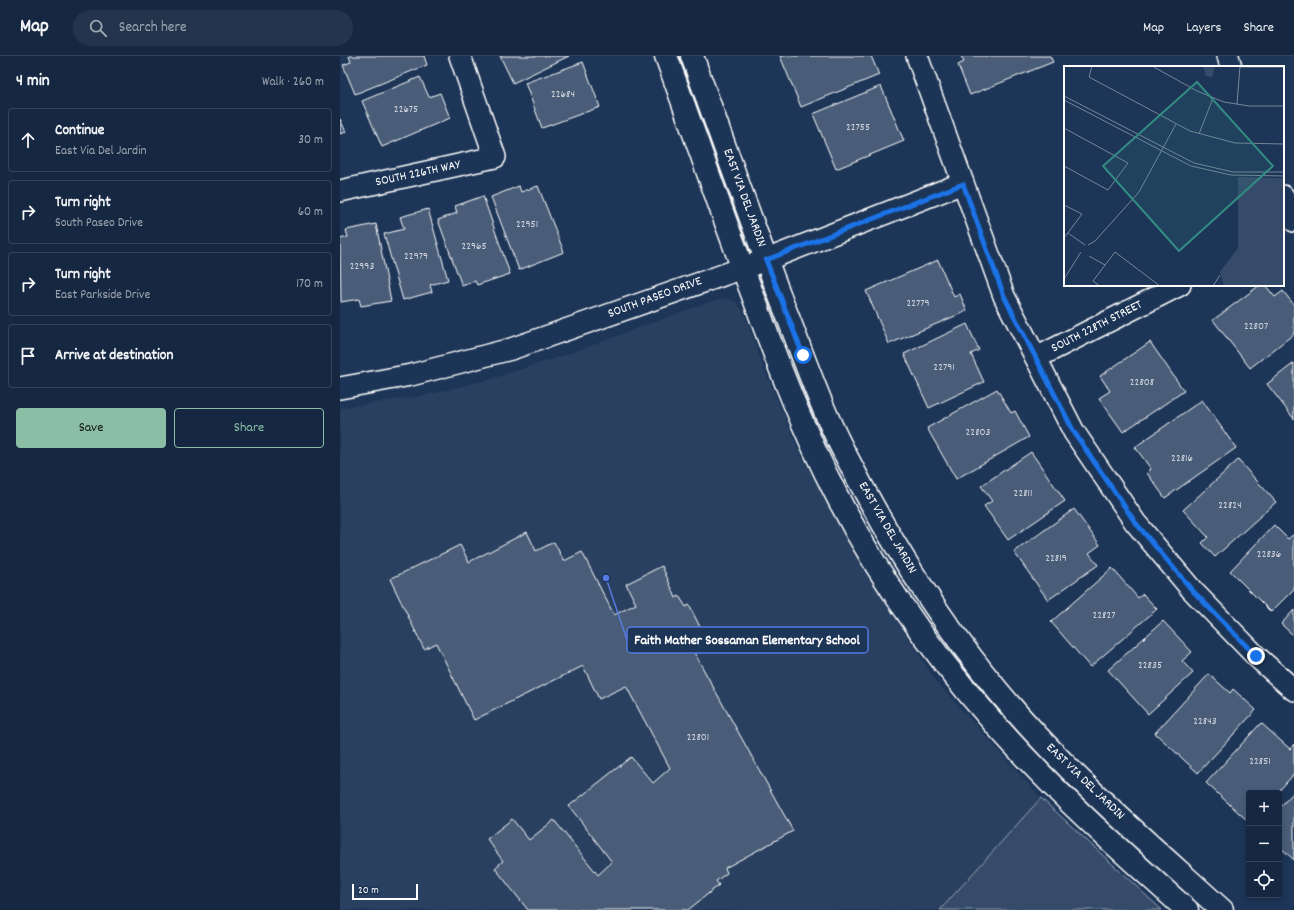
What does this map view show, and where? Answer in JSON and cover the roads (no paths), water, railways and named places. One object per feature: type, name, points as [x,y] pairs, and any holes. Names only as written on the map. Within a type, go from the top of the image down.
[{"type":"street","name":"SOUTH 226TH WAY","points":[[340,191],[495,157],[460,56]]},
{"type":"street","name":"EAST VIA DEL JARDIN","points":[[666,56],[742,268],[790,396],[837,495],[859,534],[895,593],[929,642],[973,699],[1029,761],[1088,820],[1187,910]]},
{"type":"street","name":"EAST VIA DEL JARDIN","points":[[692,56],[766,260],[823,406],[842,449],[895,544],[928,597],[960,642],[998,691],[1039,738],[1086,785],[1222,910]]},
{"type":"street","points":[[917,56],[1004,296],[1074,432],[1135,522],[1192,590],[1256,656],[1294,690]]},
{"type":"street","points":[[1228,56],[1231,66]]},
{"type":"street","name":"SOUTH PASEO DRIVE","points":[[340,388],[411,375],[511,349],[766,260],[963,184]]},
{"type":"street","points":[[1284,198],[1294,221]]},
{"type":"street","points":[[1284,233],[1294,228]]},
{"type":"street","name":"SOUTH 228TH STREET","points":[[1036,358],[1178,286]]},
{"type":"street","points":[[1029,761],[1042,765],[1051,772],[1145,856],[1180,871]]},
{"type":"place","name":"Faith Mather Sossaman Elementary School","points":[[606,578]]}]
